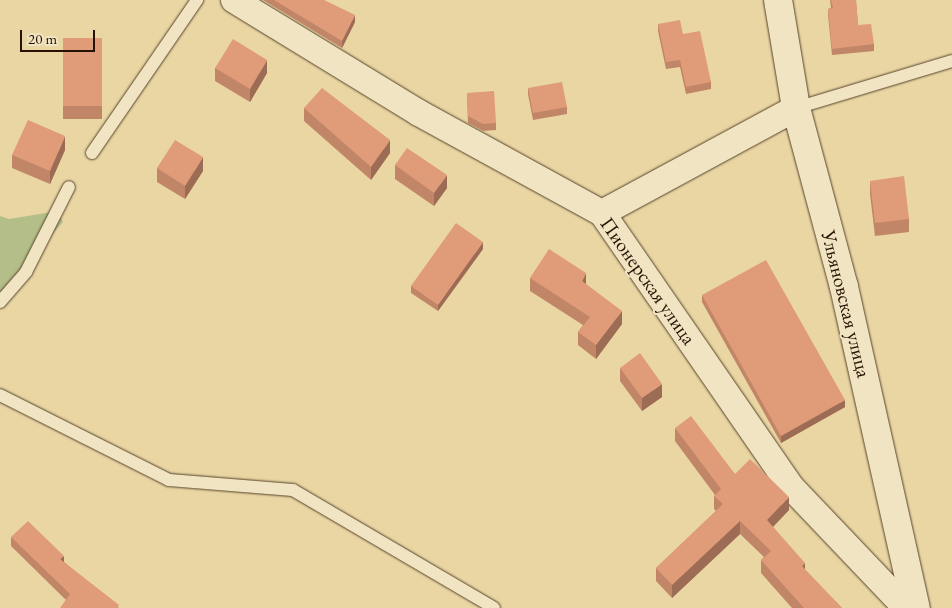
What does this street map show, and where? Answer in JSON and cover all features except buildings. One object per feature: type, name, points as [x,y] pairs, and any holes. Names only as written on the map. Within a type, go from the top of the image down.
[{"type":"street","name":"Пионерская улица","points":[[234,0],[419,113],[602,213],[790,486],[906,608]]},
{"type":"street","name":"Ульяновская улица","points":[[778,0],[796,108],[844,287],[916,608]]},
{"type":"street","points":[[602,213],[796,108]]},
{"type":"lane","points":[[92,153],[197,0]]},
{"type":"lane","points":[[796,108],[952,61]]},
{"type":"lane","points":[[0,302],[26,272],[69,187]]},
{"type":"lane","points":[[0,395],[169,480],[293,490],[494,608]]},
{"type":"green space","points":[[58,211],[63,222],[0,293],[0,216],[9,219]]}]
